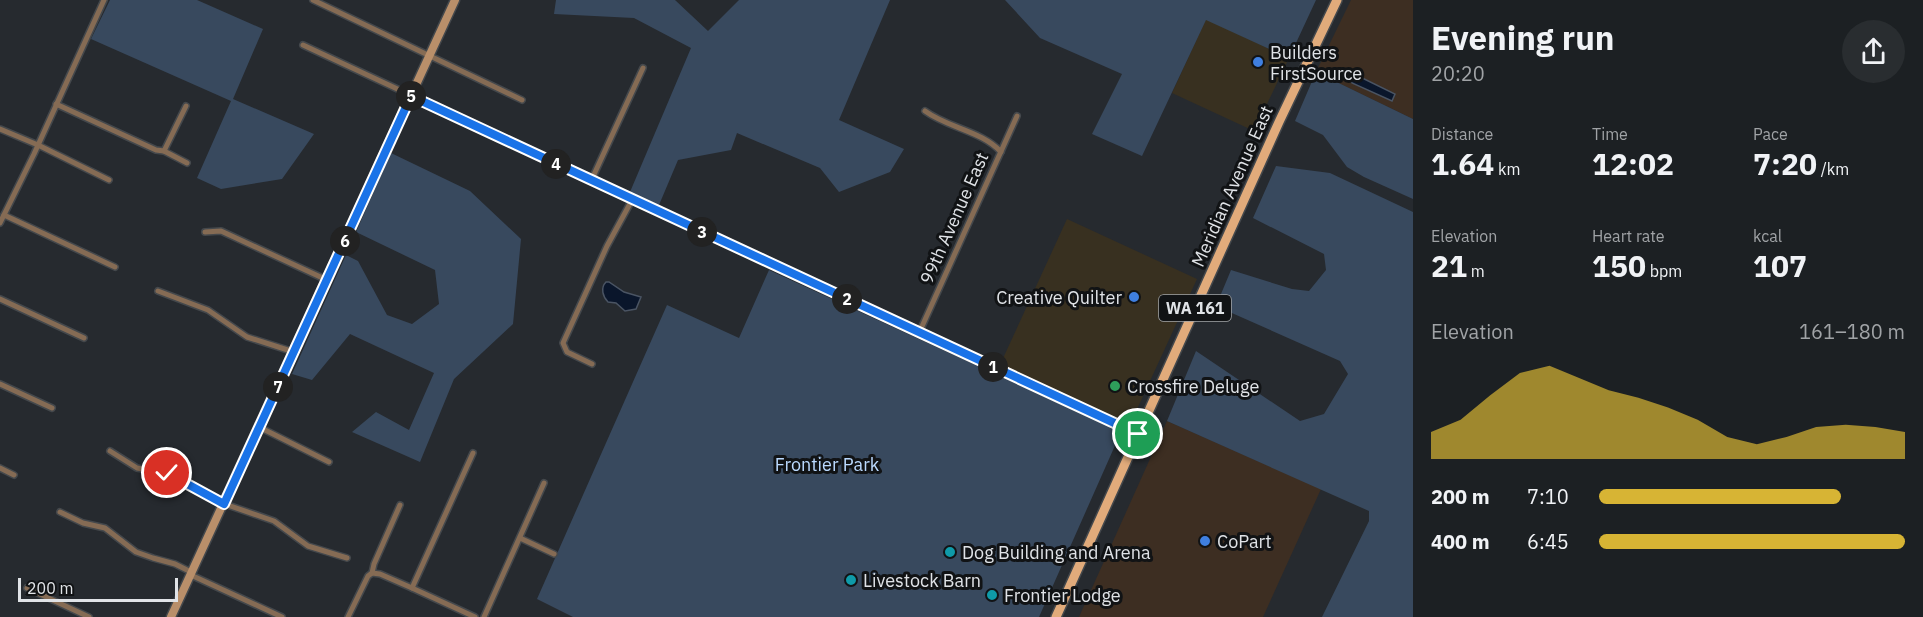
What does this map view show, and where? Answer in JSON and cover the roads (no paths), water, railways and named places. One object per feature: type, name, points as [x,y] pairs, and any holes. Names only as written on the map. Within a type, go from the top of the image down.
[{"type":"main road","name":"Meridian Avenue East","points":[[1056,617],[1293,91],[1337,0]]},
{"type":"street","points":[[0,223],[104,0]]},
{"type":"street","points":[[313,0],[522,100]]},
{"type":"street","points":[[171,617],[455,0]]},
{"type":"street","points":[[303,45],[1138,434]]},
{"type":"street","points":[[591,181],[643,68]]},
{"type":"street","points":[[56,104],[187,163]]},
{"type":"street","points":[[164,151],[186,106]]},
{"type":"street","points":[[925,111],[936,119],[986,141],[1000,152]]},
{"type":"street","name":"99th Avenue East","points":[[919,333],[1017,116]]},
{"type":"street","points":[[0,129],[109,180]]},
{"type":"street","points":[[592,364],[567,352],[563,343],[607,246],[632,200]]},
{"type":"street","points":[[4,215],[115,267]]},
{"type":"street","points":[[205,232],[221,231],[327,280]]},
{"type":"street","points":[[158,291],[208,310],[247,337],[294,352]]},
{"type":"street","points":[[0,299],[84,338]]},
{"type":"street","points":[[0,384],[52,408]]},
{"type":"street","points":[[259,427],[329,462]]},
{"type":"street","points":[[110,451],[137,468],[174,475],[216,501],[274,521],[308,546],[346,558]]},
{"type":"street","points":[[412,588],[473,453]]},
{"type":"street","points":[[0,468],[14,475]]},
{"type":"street","points":[[484,617],[544,483]]},
{"type":"street","points":[[348,617],[368,576],[372,573],[400,505]]},
{"type":"street","points":[[60,513],[83,523],[105,528],[126,546],[140,554],[175,564],[194,576],[282,617]]},
{"type":"street","points":[[520,538],[554,554]]},
{"type":"street","points":[[372,573],[380,574],[475,617]]},
{"type":"street","points":[[27,588],[89,617]]},
{"type":"place","name":"Builders FirstSource","points":[[1258,62]]},
{"type":"place","name":"Creative Quilter","points":[[1134,297]]},
{"type":"place","name":"Crossfire Deluge","points":[[1115,386]]},
{"type":"place","name":"CoPart","points":[[1205,541]]},
{"type":"place","name":"Dog Building and Arena","points":[[950,552]]},
{"type":"place","name":"Livestock Barn","points":[[851,580]]},
{"type":"place","name":"Frontier Lodge","points":[[992,595]]},
{"type":"park label","name":"Frontier Park","points":[[827,464]]}]
